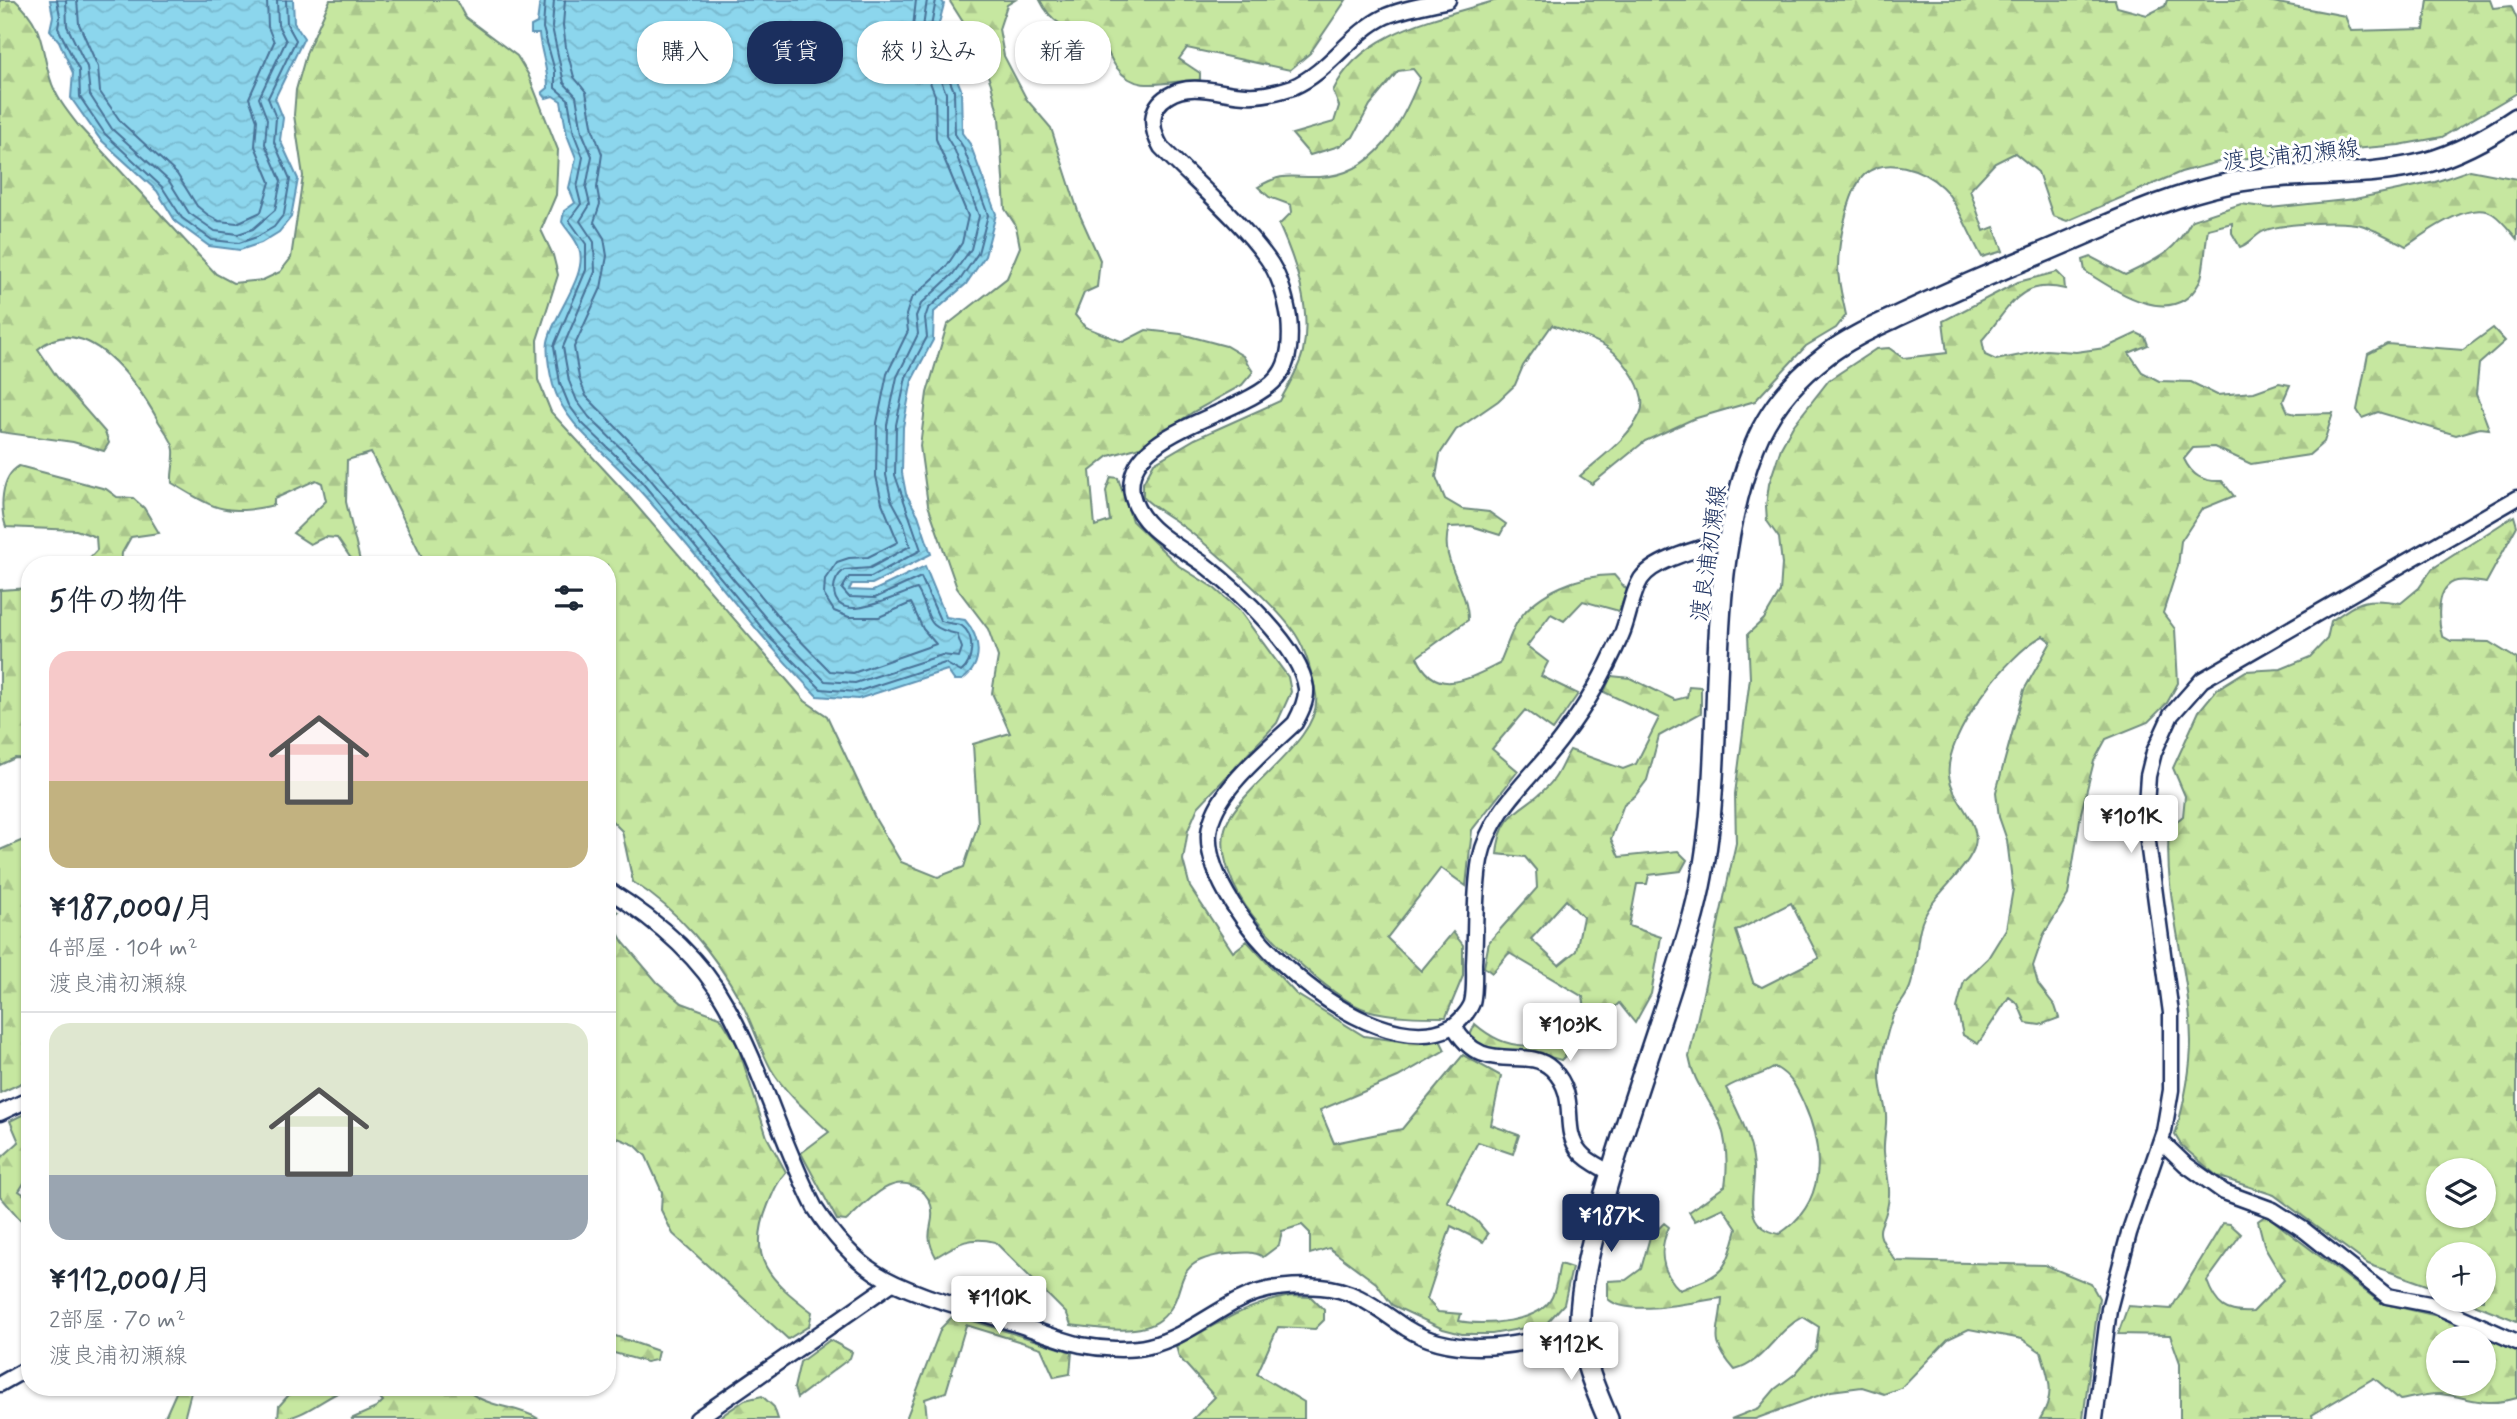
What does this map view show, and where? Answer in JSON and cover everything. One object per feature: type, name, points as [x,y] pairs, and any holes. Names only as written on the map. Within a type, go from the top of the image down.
[{"type":"main road","name":"渡良浦初瀬線","points":[[1608,1419],[1592,1383],[1580,1329],[1587,1269],[1611,1173],[1692,923],[1708,829],[1730,539],[1745,474],[1768,418],[1805,373],[1833,349],[1872,328],[1972,281],[2188,193],[2281,175],[2328,175],[2424,163],[2490,136],[2517,118]]},
{"type":"street","points":[[1448,0],[1387,16],[1368,29],[1320,72],[1293,87],[1268,94],[1246,95],[1206,89],[1185,90],[1170,94],[1160,102],[1152,118],[1153,134],[1161,147],[1237,223],[1269,260],[1287,309],[1291,338],[1285,363],[1277,378],[1262,391],[1171,437],[1138,462],[1131,479],[1138,510],[1153,529],[1208,568],[1263,618],[1293,656],[1304,679],[1304,701],[1295,723],[1222,797],[1214,813],[1209,831],[1210,856],[1228,899],[1266,946],[1320,996],[1348,1014],[1375,1026],[1402,1032],[1429,1035],[1454,1026],[1472,1003],[1480,860],[1495,817],[1566,733],[1605,670],[1623,633],[1641,579],[1653,567],[1730,539]]},
{"type":"street","points":[[2095,1419],[2109,1308],[2129,1233],[2161,1141],[2171,1090],[2172,1037],[2145,820],[2148,776],[2154,752],[2171,715],[2202,680],[2517,498]]},
{"type":"street","points":[[616,895],[644,912],[665,931],[724,1000],[815,1208],[833,1234],[853,1255],[892,1283],[1050,1336],[1100,1347],[1149,1346],[1177,1336],[1239,1300],[1286,1286],[1325,1287],[1349,1293],[1367,1300],[1423,1336],[1458,1346],[1538,1340],[1580,1329]]},
{"type":"street","points":[[1454,1026],[1460,1038],[1490,1058],[1540,1062],[1550,1067],[1570,1101],[1571,1140],[1581,1155],[1611,1173]]},
{"type":"street","points":[[0,1113],[21,1103]]},
{"type":"street","points":[[2161,1141],[2185,1164],[2224,1192],[2273,1210],[2304,1230],[2387,1296],[2434,1305],[2517,1342]]},
{"type":"street","points":[[697,1419],[892,1283]]},
{"type":"street","points":[[0,1384],[21,1372]]},
{"type":"green space","points":[[0,0],[15,0],[31,18],[40,36],[55,91],[78,125],[216,274],[233,283],[263,280],[280,272],[291,258],[303,176],[294,115],[296,90],[307,51],[330,0],[456,0],[465,17],[517,56],[528,74],[558,150],[556,195],[541,230],[553,255],[558,275],[537,340],[538,380],[551,412],[623,490],[805,701],[827,716],[876,820],[901,862],[938,877],[964,867],[978,824],[973,744],[1010,733],[992,693],[998,657],[988,629],[957,588],[928,505],[920,446],[927,393],[947,325],[1007,278],[1020,247],[1016,226],[1005,209],[999,118],[991,84],[1001,84],[1001,40],[1004,56],[1015,77],[1015,84],[1019,84],[1027,100],[1051,128],[1078,211],[1100,260],[1097,287],[1084,293],[1075,315],[1085,327],[1123,342],[1146,330],[1181,334],[1226,346],[1243,356],[1253,372],[1242,385],[1193,412],[1143,446],[1109,456],[1090,471],[1095,526],[1110,521],[1106,491],[1111,477],[1118,478],[1132,521],[1179,566],[1214,588],[1239,610],[1288,677],[1291,692],[1277,723],[1198,807],[1188,830],[1183,860],[1190,887],[1233,952],[1247,941],[1296,994],[1364,1036],[1406,1042],[1440,1040],[1445,1050],[1398,1077],[1320,1110],[1334,1143],[1402,1129],[1463,1055],[1501,1076],[1491,1125],[1519,1135],[1513,1154],[1478,1142],[1447,1201],[1477,1221],[1488,1234],[1483,1242],[1451,1226],[1427,1299],[1438,1312],[1461,1314],[1459,1321],[1510,1321],[1546,1306],[1555,1289],[1560,1264],[1572,1268],[1564,1304],[1546,1324],[1492,1334],[1462,1334],[1443,1329],[1392,1305],[1376,1283],[1329,1248],[1310,1254],[1310,1233],[1302,1225],[1282,1231],[1279,1245],[1263,1257],[1237,1253],[1195,1263],[1182,1280],[1170,1310],[1151,1325],[1117,1330],[1092,1328],[1071,1325],[1067,1314],[995,1242],[971,1240],[936,1257],[929,1234],[931,1205],[924,1193],[916,1187],[904,1183],[895,1184],[877,1193],[846,1221],[837,1220],[801,1153],[829,1132],[777,1078],[740,1000],[707,950],[665,906],[633,882],[622,831],[616,825],[616,556],[422,556],[371,453],[347,460],[346,502],[359,556],[349,556],[337,538],[325,537],[310,544],[293,533],[326,501],[322,483],[316,480],[274,499],[274,505],[257,509],[231,510],[199,499],[172,483],[174,447],[150,406],[124,371],[92,344],[74,338],[56,339],[38,349],[57,377],[105,432],[109,443],[104,451],[73,442],[0,432]]},
{"type":"green space","points":[[949,0],[1015,0],[1007,5],[1001,23],[962,21]]},
{"type":"green space","points":[[1040,0],[1346,0],[1310,53],[1290,70],[1187,48],[1179,59],[1200,73],[1200,80],[1155,84],[1134,82],[1125,77],[1115,65],[1111,57],[1111,21],[1057,21],[1045,10]]},
{"type":"green space","points":[[1497,0],[2115,0],[2117,7],[2147,15],[2165,6],[2167,0],[2263,0],[2345,16],[2351,31],[2424,29],[2428,0],[2490,0],[2493,8],[2511,6],[2517,19],[2517,93],[2442,137],[2399,145],[2226,160],[2181,172],[2067,221],[2053,216],[2038,172],[2015,153],[1995,163],[1970,190],[1984,231],[1994,227],[2003,251],[1982,257],[1953,201],[1934,180],[1915,170],[1893,165],[1873,169],[1858,183],[1845,219],[1838,267],[1846,315],[1836,328],[1806,346],[1755,401],[1693,419],[1645,441],[1592,484],[1580,476],[1613,448],[1635,423],[1642,406],[1641,397],[1634,377],[1614,352],[1594,340],[1552,325],[1523,366],[1515,385],[1498,401],[1456,430],[1440,454],[1436,477],[1445,499],[1462,509],[1489,512],[1506,524],[1500,535],[1471,526],[1449,527],[1447,551],[1467,608],[1468,620],[1417,657],[1424,670],[1433,678],[1443,682],[1464,679],[1499,664],[1519,619],[1538,600],[1561,586],[1588,578],[1614,575],[1627,590],[1619,611],[1583,601],[1564,621],[1551,614],[1527,646],[1548,662],[1541,676],[1578,694],[1553,730],[1525,710],[1492,749],[1518,771],[1472,830],[1466,886],[1441,868],[1387,938],[1421,971],[1453,932],[1463,945],[1463,976],[1446,1017],[1416,1017],[1367,1010],[1339,995],[1290,955],[1262,927],[1240,896],[1225,859],[1223,846],[1227,823],[1236,808],[1295,745],[1307,728],[1315,712],[1313,680],[1303,648],[1286,622],[1220,557],[1143,497],[1143,483],[1154,463],[1195,439],[1280,401],[1299,363],[1305,335],[1304,302],[1291,254],[1279,225],[1292,212],[1291,205],[1269,197],[1258,187],[1288,176],[1320,177],[1339,174],[1371,157],[1384,144],[1405,113],[1420,78],[1413,69],[1398,71],[1370,105],[1353,137],[1339,146],[1310,155],[1292,134],[1334,122],[1339,106],[1333,91],[1346,70],[1382,40],[1427,21]]},
{"type":"green space","points":[[2470,170],[2517,179],[2517,239],[2496,216],[2483,211],[2461,214],[2436,226],[2406,246],[2361,225],[2326,223],[2270,229],[2240,247],[2232,233],[2232,223],[2208,229],[2199,283],[2188,297],[2175,304],[2144,302],[2112,288],[2085,271],[2083,260],[2091,257],[2125,275],[2172,248],[2192,220],[2241,204],[2270,208],[2355,199],[2435,182]]},
{"type":"green space","points":[[2057,272],[2064,279],[2065,289],[2036,288],[2016,298],[1982,340],[1985,355],[1996,360],[2046,350],[2076,352],[2105,348],[2137,333],[2145,337],[2148,345],[2129,353],[2142,372],[2159,381],[2191,382],[2217,395],[2254,392],[2279,383],[2290,385],[2283,401],[2288,412],[2333,413],[2324,442],[2309,455],[2251,464],[2214,447],[2193,448],[2184,459],[2195,474],[2204,479],[2222,481],[2234,496],[2202,509],[2181,541],[2178,566],[2163,613],[2175,629],[2178,683],[2167,703],[2148,722],[2106,739],[2094,761],[2081,813],[2068,895],[2044,934],[2033,966],[2038,984],[2055,1006],[2059,1018],[2040,1025],[2026,1023],[2018,1004],[2009,997],[1978,1044],[1963,1035],[1957,1008],[1964,981],[1988,958],[2006,929],[2013,889],[2007,840],[1999,817],[1996,792],[2024,690],[2051,642],[2043,636],[2029,645],[1997,677],[1967,719],[1950,759],[1949,776],[1956,796],[1972,824],[1975,843],[1967,862],[1933,903],[1922,922],[1911,984],[1893,1016],[1885,1044],[1880,1078],[1886,1115],[1884,1152],[1889,1195],[1880,1233],[1896,1261],[2045,1265],[2091,1284],[2099,1298],[2083,1419],[2040,1419],[2049,1393],[2041,1352],[2022,1339],[1969,1329],[1948,1339],[1901,1388],[1884,1394],[1862,1387],[1831,1391],[1755,1419],[1731,1419],[1759,1408],[1775,1389],[1795,1374],[1816,1350],[1819,1327],[1803,1317],[1785,1330],[1754,1361],[1735,1370],[1718,1343],[1722,1298],[1662,1307],[1630,1307],[1618,1305],[1608,1299],[1608,1281],[1626,1280],[1641,1269],[1650,1237],[1664,1223],[1669,1227],[1663,1244],[1663,1260],[1669,1276],[1680,1290],[1695,1284],[1714,1275],[1725,1264],[1737,1229],[1723,1208],[1695,1221],[1689,1212],[1725,1186],[1727,1162],[1722,1128],[1694,1074],[1689,1057],[1736,843],[1735,794],[1750,678],[1748,634],[1764,619],[1780,592],[1782,564],[1779,538],[1767,521],[1769,484],[1781,448],[1793,426],[1829,380],[1876,349],[1889,348],[1903,358],[1947,353],[1943,321],[2018,282]],"holes":[[[1791,903],[1819,958],[1762,987],[1753,982],[1736,931]],[[1775,1067],[1796,1087],[1811,1122],[1818,1158],[1813,1192],[1806,1208],[1779,1234],[1767,1230],[1754,1216],[1753,1156],[1744,1126],[1726,1088]]]},
{"type":"green space","points":[[2493,328],[2505,341],[2479,364],[2476,394],[2489,429],[2480,428],[2456,435],[2378,412],[2362,418],[2357,410],[2368,354],[2387,344],[2463,350]]},
{"type":"green space","points":[[19,466],[106,489],[117,497],[133,498],[144,508],[159,533],[131,537],[122,556],[91,556],[97,550],[96,537],[76,530],[6,527],[3,494],[13,471]]},
{"type":"green space","points":[[2514,516],[2517,526],[2486,583],[2464,580],[2450,584],[2442,596],[2439,613],[2442,636],[2451,641],[2489,642],[2517,659],[2517,1321],[2494,1312],[2496,1242],[2426,1242],[2426,1285],[2368,1264],[2274,1195],[2217,1176],[2181,1145],[2175,1135],[2190,1065],[2191,1041],[2190,1014],[2173,908],[2168,855],[2169,828],[2183,816],[2185,796],[2173,768],[2199,711],[2217,689],[2246,671],[2281,669],[2310,657],[2327,639],[2331,621],[2357,604],[2379,600],[2401,603],[2419,588],[2432,569]]},
{"type":"green space","points":[[21,589],[21,758],[15,758],[0,765],[0,590]]},
{"type":"green space","points":[[1611,676],[1630,678],[1675,700],[1687,697],[1689,686],[1701,687],[1701,713],[1659,736],[1647,780],[1635,796],[1624,804],[1611,839],[1619,857],[1678,851],[1687,860],[1681,871],[1649,875],[1647,884],[1637,884],[1629,926],[1661,937],[1651,994],[1635,1023],[1619,1003],[1561,1060],[1502,1050],[1468,1040],[1475,1024],[1504,1042],[1532,1045],[1560,1034],[1586,1013],[1583,997],[1509,953],[1492,973],[1484,967],[1489,942],[1537,888],[1536,870],[1525,857],[1497,854],[1504,826],[1510,817],[1545,789],[1556,776],[1570,750],[1623,769],[1636,764],[1659,718],[1604,692]],"holes":[[[1566,900],[1583,917],[1576,951],[1559,965],[1531,939]]]},
{"type":"green space","points":[[21,841],[21,1083],[0,1093],[0,850]]},
{"type":"green space","points":[[616,930],[623,942],[657,982],[682,1003],[720,1017],[738,1046],[767,1137],[786,1172],[768,1205],[762,1224],[761,1254],[774,1278],[812,1312],[809,1326],[788,1339],[673,1234],[661,1210],[662,1192],[646,1156],[635,1145],[616,1139]]},
{"type":"green space","points":[[21,1116],[21,1220],[0,1196],[0,1159],[19,1142],[10,1121]]},
{"type":"green space","points":[[2266,1215],[2381,1303],[2442,1317],[2462,1326],[2426,1326],[2426,1395],[2400,1400],[2374,1378],[2312,1415],[2313,1419],[2180,1419],[2180,1363],[2170,1335],[2118,1334],[2128,1306],[2171,1309],[2223,1223],[2230,1224],[2241,1234],[2207,1281],[2214,1297],[2223,1307],[2236,1312],[2253,1312],[2284,1280],[2265,1248],[2258,1221]]},
{"type":"green space","points":[[1290,1296],[1311,1297],[1324,1310],[1324,1320],[1315,1329],[1278,1327],[1257,1374],[1304,1402],[1304,1419],[1193,1419],[1215,1397],[1179,1357],[1176,1346],[1244,1310]]},
{"type":"green space","points":[[954,1315],[1072,1352],[1070,1374],[1054,1377],[1041,1348],[966,1325],[946,1392],[925,1399],[927,1419],[906,1419],[941,1328]]},
{"type":"green space","points":[[616,1336],[658,1351],[656,1360],[646,1362],[616,1354]]},
{"type":"green space","points":[[830,1340],[852,1352],[850,1358],[797,1398],[794,1388],[800,1362]]},
{"type":"green space","points":[[2496,1341],[2517,1350],[2517,1398],[2486,1402],[2456,1396],[2496,1396]]},
{"type":"green space","points":[[174,1396],[190,1396],[184,1419],[160,1419],[166,1415]]},
{"type":"green space","points":[[288,1396],[333,1396],[287,1418],[278,1419],[279,1406]]},
{"type":"green space","points":[[378,1396],[476,1396],[539,1419],[351,1419],[376,1408],[383,1401]]},
{"type":"green space","points":[[762,1396],[774,1407],[778,1419],[717,1419],[745,1400]]},
{"type":"water","points":[[50,0],[293,0],[294,23],[304,38],[275,98],[283,118],[280,140],[298,179],[291,217],[279,232],[261,243],[240,250],[209,246],[176,222],[157,191],[100,139],[71,98],[73,73],[59,41],[50,30],[53,16]]},
{"type":"water","points":[[540,0],[941,0],[944,4],[940,21],[857,21],[857,84],[959,84],[962,133],[970,144],[996,214],[985,256],[966,284],[934,312],[933,340],[912,380],[903,427],[902,473],[906,494],[918,515],[931,554],[872,584],[852,584],[849,590],[873,591],[925,566],[946,617],[965,620],[977,643],[977,659],[969,674],[962,680],[954,680],[947,670],[858,699],[817,696],[653,506],[585,436],[566,412],[553,385],[548,342],[575,282],[581,259],[574,238],[562,222],[564,211],[575,203],[569,188],[576,158],[567,135],[561,101],[553,96],[546,98],[542,93],[548,88],[546,68],[539,34],[531,34],[531,26],[537,23]]}]
